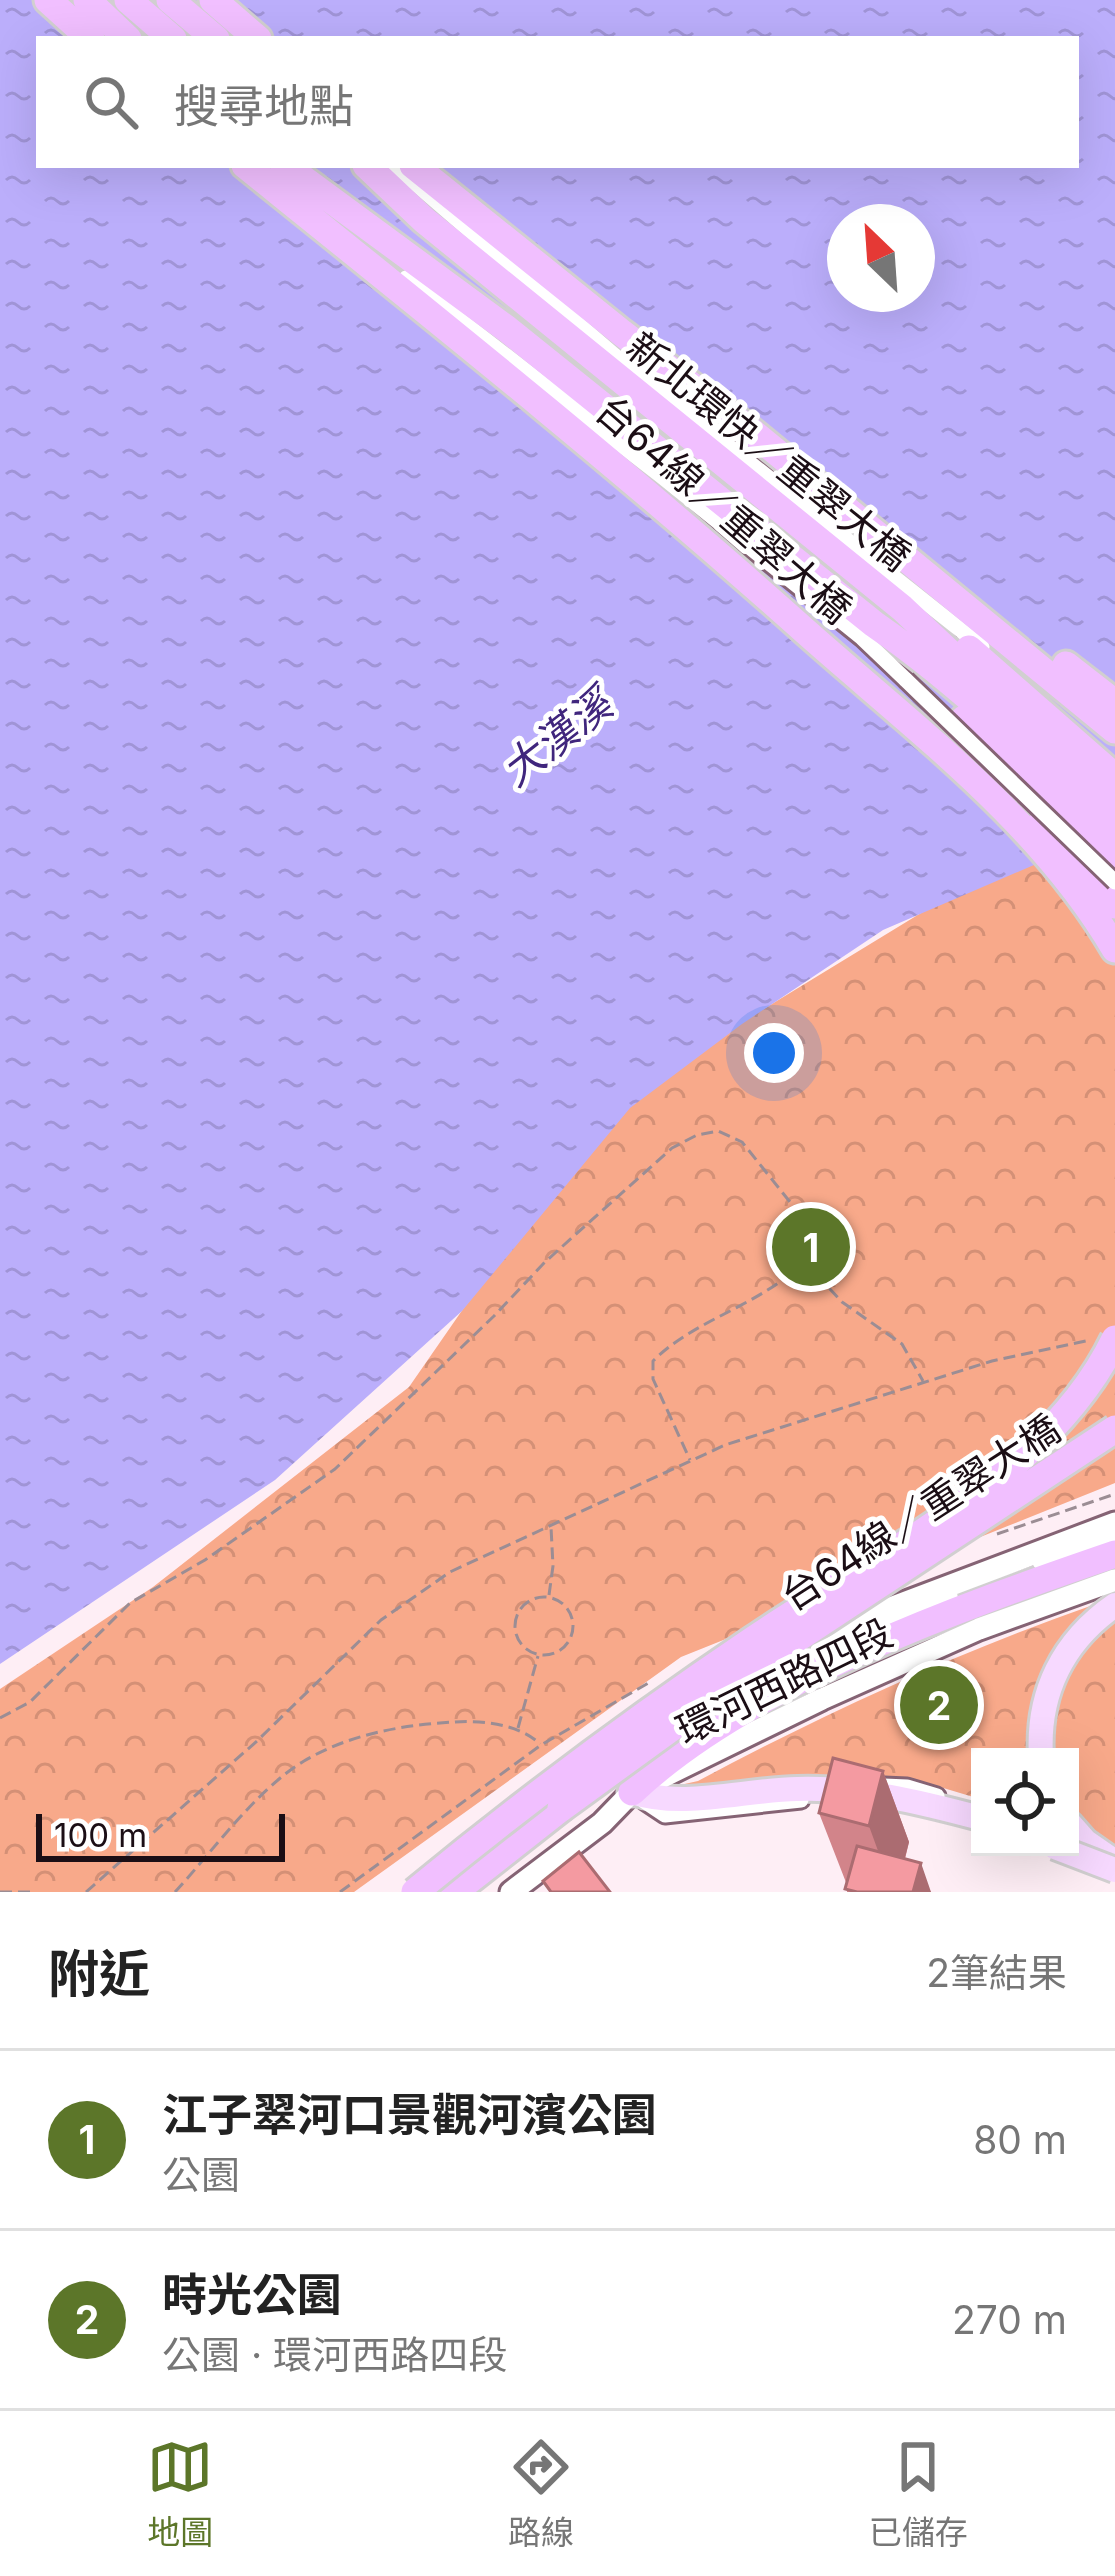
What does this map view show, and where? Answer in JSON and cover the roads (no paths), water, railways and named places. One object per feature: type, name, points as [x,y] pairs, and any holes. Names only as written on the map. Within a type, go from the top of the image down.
[{"type":"highway","points":[[48,0],[88,36]]},
{"type":"highway","points":[[87,0],[125,36]]},
{"type":"highway","points":[[128,0],[170,36]]},
{"type":"highway","points":[[145,0],[184,36]]},
{"type":"highway","points":[[170,0],[212,36]]},
{"type":"highway","points":[[213,0],[255,36]]},
{"type":"highway","name":"台64線／重翠大橋","points":[[249,168],[599,450],[925,734],[1030,837],[1090,905],[1115,949]]},
{"type":"highway","name":"新北環快／重翠大橋","points":[[288,168],[385,236],[920,656],[1052,774],[1115,838]]},
{"type":"highway","points":[[313,168],[385,236]]},
{"type":"highway","points":[[353,168],[424,220]]},
{"type":"highway","name":"新北環快／重翠大橋","points":[[369,168],[424,220],[902,608],[1115,808]]},
{"type":"highway","name":"台64線／重翠大橋","points":[[417,168],[746,427],[1115,730]]},
{"type":"highway","points":[[878,539],[928,561],[1115,703]]},
{"type":"highway","points":[[745,574],[813,618],[898,688],[1010,792],[1115,905]]},
{"type":"highway","points":[[902,608],[946,630],[1115,777]]},
{"type":"highway","points":[[874,624],[913,669],[1115,868]]},
{"type":"highway","name":"台64線／重翠大橋","points":[[786,1670],[929,1526],[1027,1453],[1069,1410],[1105,1339]]},
{"type":"highway","name":"台64線／重翠大橋","points":[[786,1670],[1115,1429]]},
{"type":"highway","points":[[743,1689],[1115,1540]]},
{"type":"highway","points":[[415,1892],[564,1776],[786,1670],[1115,1559]]},
{"type":"highway","points":[[632,1792],[662,1763],[726,1721],[786,1670]]},
{"type":"highway","points":[[454,1892],[561,1808],[786,1670]]},
{"type":"highway","points":[[468,1892],[561,1808]]},
{"type":"main road","name":"環河西路四段","points":[[428,1892],[683,1718],[743,1689],[769,1661],[842,1624],[1115,1523]]},
{"type":"main road","name":"環河西路四段","points":[[511,1892],[602,1823],[632,1792],[940,1646],[1115,1580]]},
{"type":"main road","points":[[1041,1748],[1040,1716],[1063,1658],[1076,1636],[1115,1605]]},
{"type":"main road","name":"環河西路四段","points":[[401,1892],[557,1780],[609,1766]]},
{"type":"main road","points":[[609,1766],[632,1792],[659,1801],[800,1788],[866,1791],[971,1816]]},
{"type":"main road","points":[[1079,1834],[1115,1870]]},
{"type":"main road","points":[[1079,1855],[1115,1870]]},
{"type":"street","points":[[66,0],[102,36]]},
{"type":"street","points":[[197,0],[240,36]]},
{"type":"street","points":[[266,168],[862,638],[1115,882]]},
{"type":"street","points":[[397,168],[614,355],[968,635],[1115,764]]},
{"type":"street","points":[[632,1792],[799,1783],[907,1787],[971,1805]]},
{"type":"street","points":[[632,1792],[665,1815],[798,1800],[862,1801],[928,1812],[971,1826]]},
{"type":"street","points":[[1065,1856],[1115,1870]]},
{"type":"water","name":"大漢溪","points":[[0,0],[1115,0],[1115,830],[883,930],[742,1024],[630,1108],[462,1311],[275,1480],[0,1664]]},
{"type":"place","name":"江子翠河口景觀河濱公園","points":[[811,1247]]},
{"type":"place","name":"時光公園","points":[[939,1705]]}]
